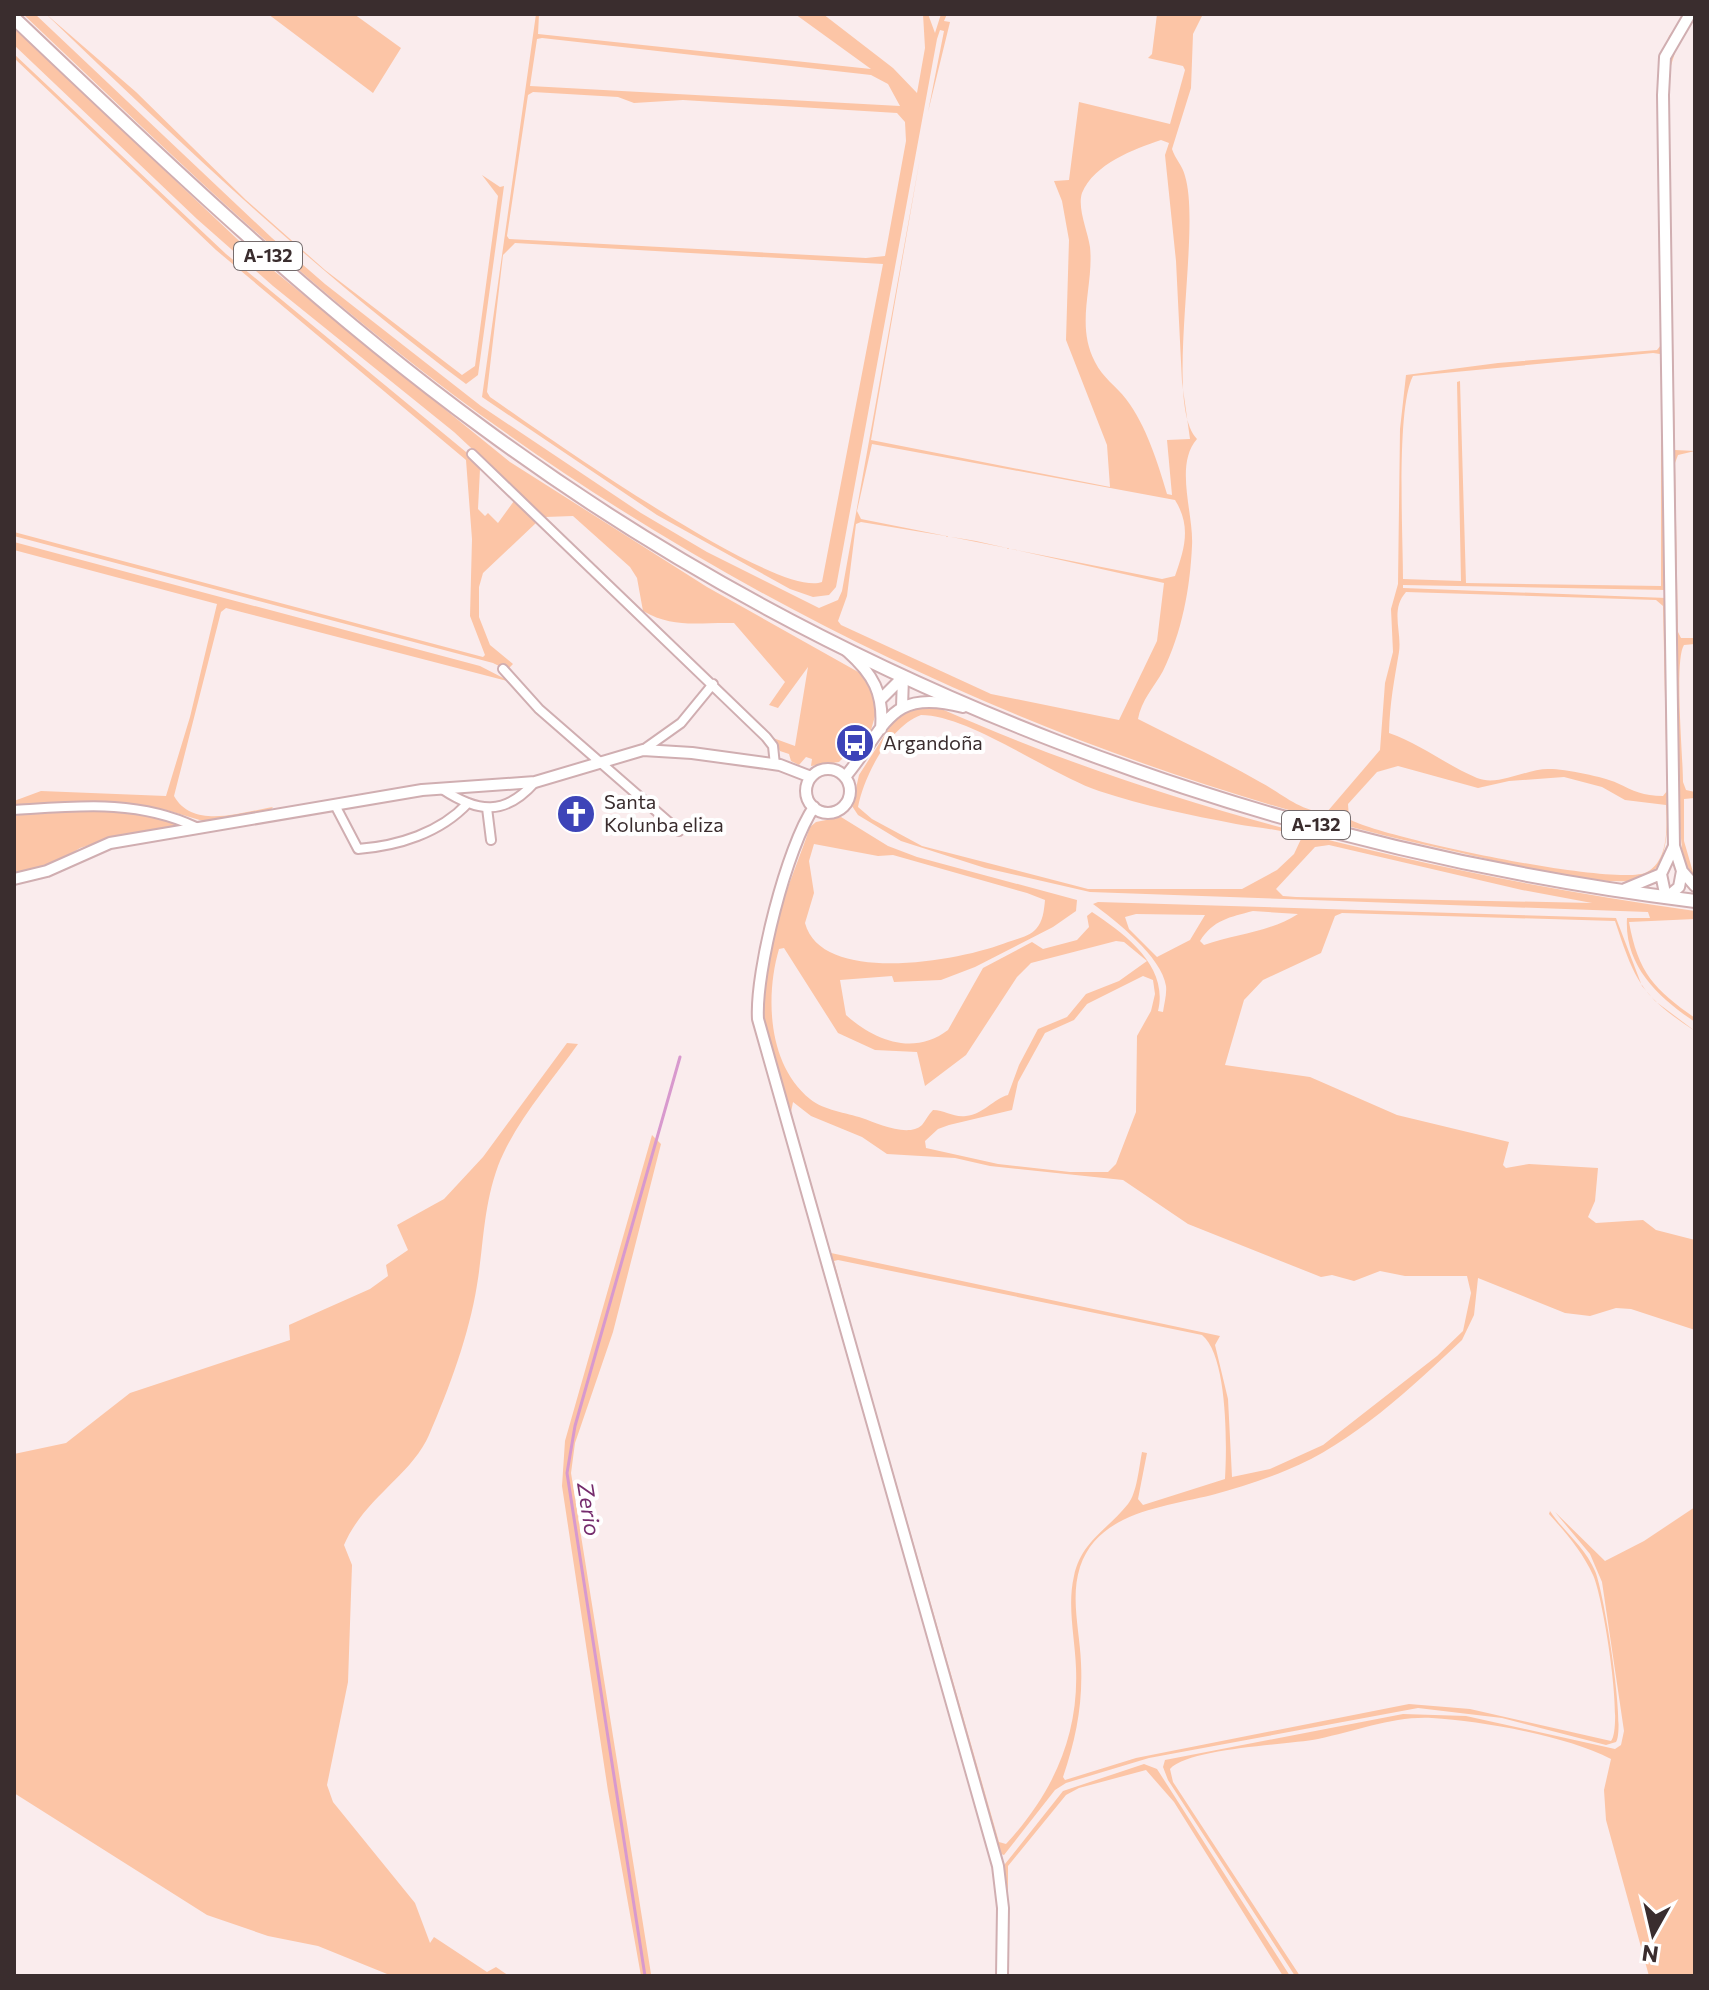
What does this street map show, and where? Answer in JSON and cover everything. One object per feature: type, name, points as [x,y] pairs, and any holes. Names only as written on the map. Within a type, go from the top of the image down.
[{"type":"main road","name":"A-132","points":[[14,18],[256,245],[339,317],[481,427],[670,553],[845,650],[978,710],[1084,753],[1267,811],[1499,869],[1618,891],[1695,901]]},
{"type":"street","points":[[1690,14],[1668,50],[1663,72],[1674,846],[1682,871],[1695,886]]},
{"type":"street","points":[[472,454],[713,684],[773,746],[775,765]]},
{"type":"street","points":[[845,650],[867,669],[877,685],[881,729]]},
{"type":"street","points":[[503,669],[539,709],[602,760],[679,831]]},
{"type":"street","points":[[880,700],[903,677]]},
{"type":"street","points":[[902,707],[903,677]]},
{"type":"street","points":[[643,750],[681,723],[713,684]]},
{"type":"street","points":[[845,777],[902,707],[930,699],[978,710]]},
{"type":"street","points":[[14,879],[47,871],[110,843],[440,788],[535,782],[643,750],[692,753],[775,765],[811,777]]},
{"type":"street","points":[[825,769],[845,777],[850,789],[842,807],[828,812],[814,807],[807,793],[811,777],[825,769]]},
{"type":"street","points":[[440,788],[468,803],[495,809],[521,798],[535,782]]},
{"type":"street","points":[[336,807],[358,849],[395,844],[429,831],[457,815],[468,803]]},
{"type":"street","points":[[14,810],[89,805],[165,812],[196,827]]},
{"type":"street","points":[[814,807],[804,823],[765,949],[758,980],[758,1019],[995,1854],[1003,1908],[1002,1976]]},
{"type":"street","points":[[487,808],[491,840]]},
{"type":"street","points":[[1674,846],[1661,874],[1666,898],[1679,887],[1682,871]]},
{"type":"street","points":[[1618,891],[1661,874]]},
{"type":"shaded area","points":[[23,14],[35,14],[272,238],[325,284],[481,406],[641,513],[707,552],[819,608],[838,600],[842,591],[920,158],[871,440],[1110,487],[1107,445],[1066,340],[1069,240],[1062,201],[1054,181],[1069,180],[1079,102],[1170,124],[1185,70],[1183,66],[1148,58],[1152,54],[1157,14],[1203,14],[1193,34],[1191,88],[1172,149],[1184,172],[1189,202],[1183,390],[1176,261],[1165,155],[1169,143],[1161,140],[1105,166],[1088,183],[1081,199],[1091,262],[1086,319],[1089,348],[1098,368],[1140,420],[1167,494],[1172,495],[1167,440],[1190,439],[1187,421],[1197,439],[1187,462],[1192,546],[1184,610],[1170,656],[1138,719],[1230,765],[1300,806],[1327,812],[1380,750],[1385,683],[1393,652],[1391,609],[1398,584],[1400,429],[1406,375],[1498,363],[1657,350],[1661,345],[1658,66],[1669,36],[1686,14],[1665,50],[1666,590],[1403,585],[1403,588],[1667,598],[1670,783],[1668,821],[1664,850],[1657,867],[1633,881],[1566,876],[1314,817],[1172,774],[1033,722],[897,662],[764,594],[636,519],[512,437],[394,349],[251,228]],"holes":[[[1660,354],[1661,360],[1661,586],[1466,583],[1460,381],[1457,382],[1461,581],[1403,579],[1402,443],[1404,415],[1413,376]],[[872,444],[1175,500],[1185,529],[1175,576],[1162,579],[1014,550],[1164,583],[1157,641],[1119,720],[991,694],[841,625],[838,621],[847,596],[856,524],[861,522],[949,537],[861,519],[857,511]],[[1406,592],[1656,600],[1663,606],[1667,791],[1663,796],[1644,794],[1603,778],[1556,769],[1486,780],[1466,773],[1389,733],[1400,644],[1398,613]],[[1398,766],[1478,788],[1509,781],[1564,777],[1602,787],[1625,800],[1666,805],[1663,851],[1654,867],[1647,872],[1628,875],[1593,873],[1450,848],[1406,838],[1349,819],[1348,804],[1377,772]]]},
{"type":"shaded area","points":[[46,14],[136,92],[246,200],[325,270],[462,375],[475,366],[498,196],[482,175],[500,187],[504,186],[478,375],[466,384],[356,297],[303,252],[199,159]]},
{"type":"shaded area","points":[[268,14],[354,14],[401,48],[373,93]]},
{"type":"shaded area","points":[[536,14],[539,14],[538,34],[871,69],[795,14],[823,14],[893,68],[917,93],[925,48],[923,14],[928,14],[935,33],[941,14],[947,14],[944,21],[950,22],[928,112],[944,31],[940,30],[937,39],[836,587],[829,595],[813,597],[790,589],[657,515],[482,397]],"holes":[[[537,39],[871,75],[888,84],[900,106],[530,86]],[[533,92],[618,97],[634,103],[683,100],[897,113],[905,122],[906,141],[885,256],[866,258],[509,239],[528,95]],[[515,243],[883,264],[822,582],[796,581],[709,540],[604,475],[490,397],[487,392],[503,255]]]},
{"type":"shaded area","points":[[1695,14],[1679,40],[1668,75],[1675,450],[1695,451],[1678,455],[1675,463],[1678,632],[1681,638],[1695,638],[1695,644],[1684,645],[1681,654],[1679,688],[1683,782],[1686,790],[1695,792],[1695,798],[1684,799],[1684,841],[1695,879],[1683,859],[1677,797],[1667,66],[1675,44]]},
{"type":"shaded area","points":[[14,28],[253,254],[510,462],[707,587],[860,673],[876,696],[877,709],[871,730],[839,762],[811,766],[812,759],[806,757],[799,765],[791,761],[789,754],[780,751],[773,738],[795,746],[808,667],[778,708],[769,705],[785,682],[734,623],[676,622],[643,611],[637,578],[630,567],[573,516],[545,517],[454,432],[273,286],[197,219],[14,45]]},
{"type":"shaded area","points":[[14,54],[226,254],[466,452],[480,469],[478,509],[485,516],[488,513],[498,523],[514,501],[537,522],[483,573],[479,587],[479,617],[490,645],[513,664],[507,670],[493,663],[14,536],[14,532],[483,657],[485,655],[470,616],[472,539],[466,460],[216,250],[14,58]]},
{"type":"shaded area","points":[[14,542],[480,666],[511,682],[226,608],[221,612],[174,796],[193,813],[206,816],[233,815],[273,807],[269,812],[203,821],[130,804],[14,807],[14,801],[41,791],[166,796],[190,717],[217,604],[14,550]]},
{"type":"shaded area","points":[[915,707],[937,707],[1119,778],[1309,835],[1502,879],[1695,911],[1695,919],[1629,922],[1637,955],[1650,979],[1695,1018],[1695,1022],[1646,979],[1631,951],[1627,918],[1650,918],[1648,912],[1090,892],[985,868],[901,841],[858,815],[852,806],[859,775],[893,722]],"holes":[[[921,715],[962,724],[1099,791],[1167,810],[1302,837],[1294,854],[1277,870],[1242,889],[1088,889],[922,846],[872,819],[858,807],[866,781],[880,754],[898,730]],[[1329,845],[1522,890],[1592,903],[1296,897],[1283,896],[1276,889],[1315,847]]]},
{"type":"shaded area","points":[[97,809],[141,812],[187,824],[118,836],[80,848],[50,867],[14,875],[14,813]]},
{"type":"shaded area","points":[[841,817],[888,846],[917,857],[1077,900],[1076,911],[1053,927],[975,967],[941,980],[894,982],[892,976],[840,980],[846,1015],[869,1032],[908,1044],[935,1038],[948,1030],[983,968],[1032,942],[1043,949],[1077,940],[1089,927],[1087,916],[1092,912],[1118,930],[1142,953],[1151,966],[1157,980],[1160,995],[1158,1011],[1163,1012],[1166,986],[1156,963],[1136,940],[1093,904],[1098,902],[1616,918],[1641,983],[1628,959],[1615,921],[1342,913],[1335,916],[1321,953],[1263,980],[1244,1000],[1225,1065],[1310,1077],[1397,1115],[1509,1142],[1503,1165],[1506,1168],[1529,1164],[1598,1168],[1595,1201],[1588,1217],[1596,1223],[1643,1220],[1656,1230],[1695,1240],[1695,1330],[1631,1309],[1616,1308],[1590,1316],[1565,1313],[1478,1278],[1474,1315],[1462,1340],[1358,1430],[1311,1459],[1278,1474],[1135,1515],[1101,1534],[1089,1549],[1077,1579],[1081,1693],[1075,1735],[1063,1777],[1065,1780],[1136,1758],[1409,1704],[1470,1709],[1611,1741],[1614,1687],[1597,1588],[1584,1558],[1549,1514],[1550,1511],[1586,1554],[1599,1584],[1616,1687],[1616,1742],[1606,1745],[1502,1718],[1418,1708],[1149,1758],[1066,1783],[1055,1790],[1004,1855],[998,1853],[761,1020],[761,995],[769,946],[810,827],[816,822]],"holes":[[[814,844],[878,856],[893,855],[1045,900],[1043,916],[1036,929],[1027,935],[960,956],[896,963],[865,962],[838,956],[817,943],[805,923],[814,893],[809,861]],[[1253,911],[1298,914],[1252,932],[1204,945],[1200,941],[1216,924]],[[1136,914],[1205,915],[1190,940],[1157,957],[1129,929],[1125,917]],[[1116,941],[1124,942],[1147,961],[1119,981],[1086,994],[1067,1017],[1038,1029],[1019,1065],[1008,1095],[966,1116],[933,1110],[916,1129],[892,1128],[815,1103],[796,1085],[778,1049],[772,988],[779,949],[784,948],[838,1033],[875,1050],[917,1052],[925,1086],[966,1055],[1017,977],[1031,963]],[[1143,976],[1153,980],[1155,994],[1151,1011],[1137,1036],[1136,1112],[1116,1164],[1108,1172],[1070,1172],[998,1164],[926,1148],[925,1141],[938,1129],[1012,1110],[1018,1082],[1045,1033],[1074,1020],[1087,1004]],[[793,1102],[811,1116],[862,1137],[887,1154],[955,1158],[990,1166],[1123,1180],[1188,1224],[1321,1277],[1332,1275],[1354,1281],[1380,1271],[1405,1276],[1467,1276],[1471,1293],[1463,1331],[1437,1356],[1323,1445],[1270,1469],[1232,1477],[1228,1399],[1215,1345],[1220,1336],[831,1253],[791,1112]],[[838,1260],[1202,1335],[1211,1346],[1217,1362],[1224,1403],[1225,1479],[1143,1505],[1138,1499],[1147,1453],[1142,1452],[1131,1499],[1089,1545],[1077,1564],[1071,1599],[1076,1668],[1073,1718],[1049,1785],[1006,1844],[999,1842],[834,1261]]]},
{"type":"shaded area","points":[[567,1043],[578,1044],[524,1118],[498,1166],[487,1211],[469,1323],[451,1381],[429,1435],[411,1463],[363,1514],[344,1545],[352,1565],[348,1682],[327,1785],[333,1802],[415,1903],[430,1943],[434,1937],[487,1972],[496,1967],[509,1976],[392,1976],[318,1946],[268,1936],[207,1915],[14,1793],[14,1454],[66,1443],[130,1393],[290,1340],[289,1325],[370,1289],[388,1276],[386,1265],[408,1250],[397,1225],[444,1199],[483,1157]]},
{"type":"shaded area","points":[[652,1135],[661,1144],[613,1332],[575,1443],[571,1473],[651,1974],[641,1976],[608,1791],[562,1486],[565,1441]]},
{"type":"shaded area","points":[[1695,1507],[1695,1976],[1649,1976],[1606,1820],[1604,1790],[1611,1759],[1572,1743],[1524,1731],[1475,1722],[1418,1718],[1318,1739],[1197,1756],[1170,1769],[1173,1782],[1300,1976],[1295,1976],[1168,1780],[1163,1767],[1165,1760],[1403,1714],[1466,1716],[1615,1749],[1621,1745],[1624,1731],[1602,1582],[1590,1554],[1555,1512],[1605,1561],[1644,1541]]},
{"type":"shaded area","points":[[1144,1764],[1157,1769],[1290,1976],[1283,1976],[1174,1802],[1146,1770],[1079,1788],[1066,1795],[1008,1866],[1008,1976],[1004,1976],[1005,1864],[1063,1791]]},
{"type":"waterway","name":"Zerio","points":[[645,1976],[567,1473],[575,1426],[680,1057]]},
{"type":"place","name":"Argandoña","points":[[855,743]]},
{"type":"place","name":"Santa Kolunba eliza","points":[[576,814]]}]
